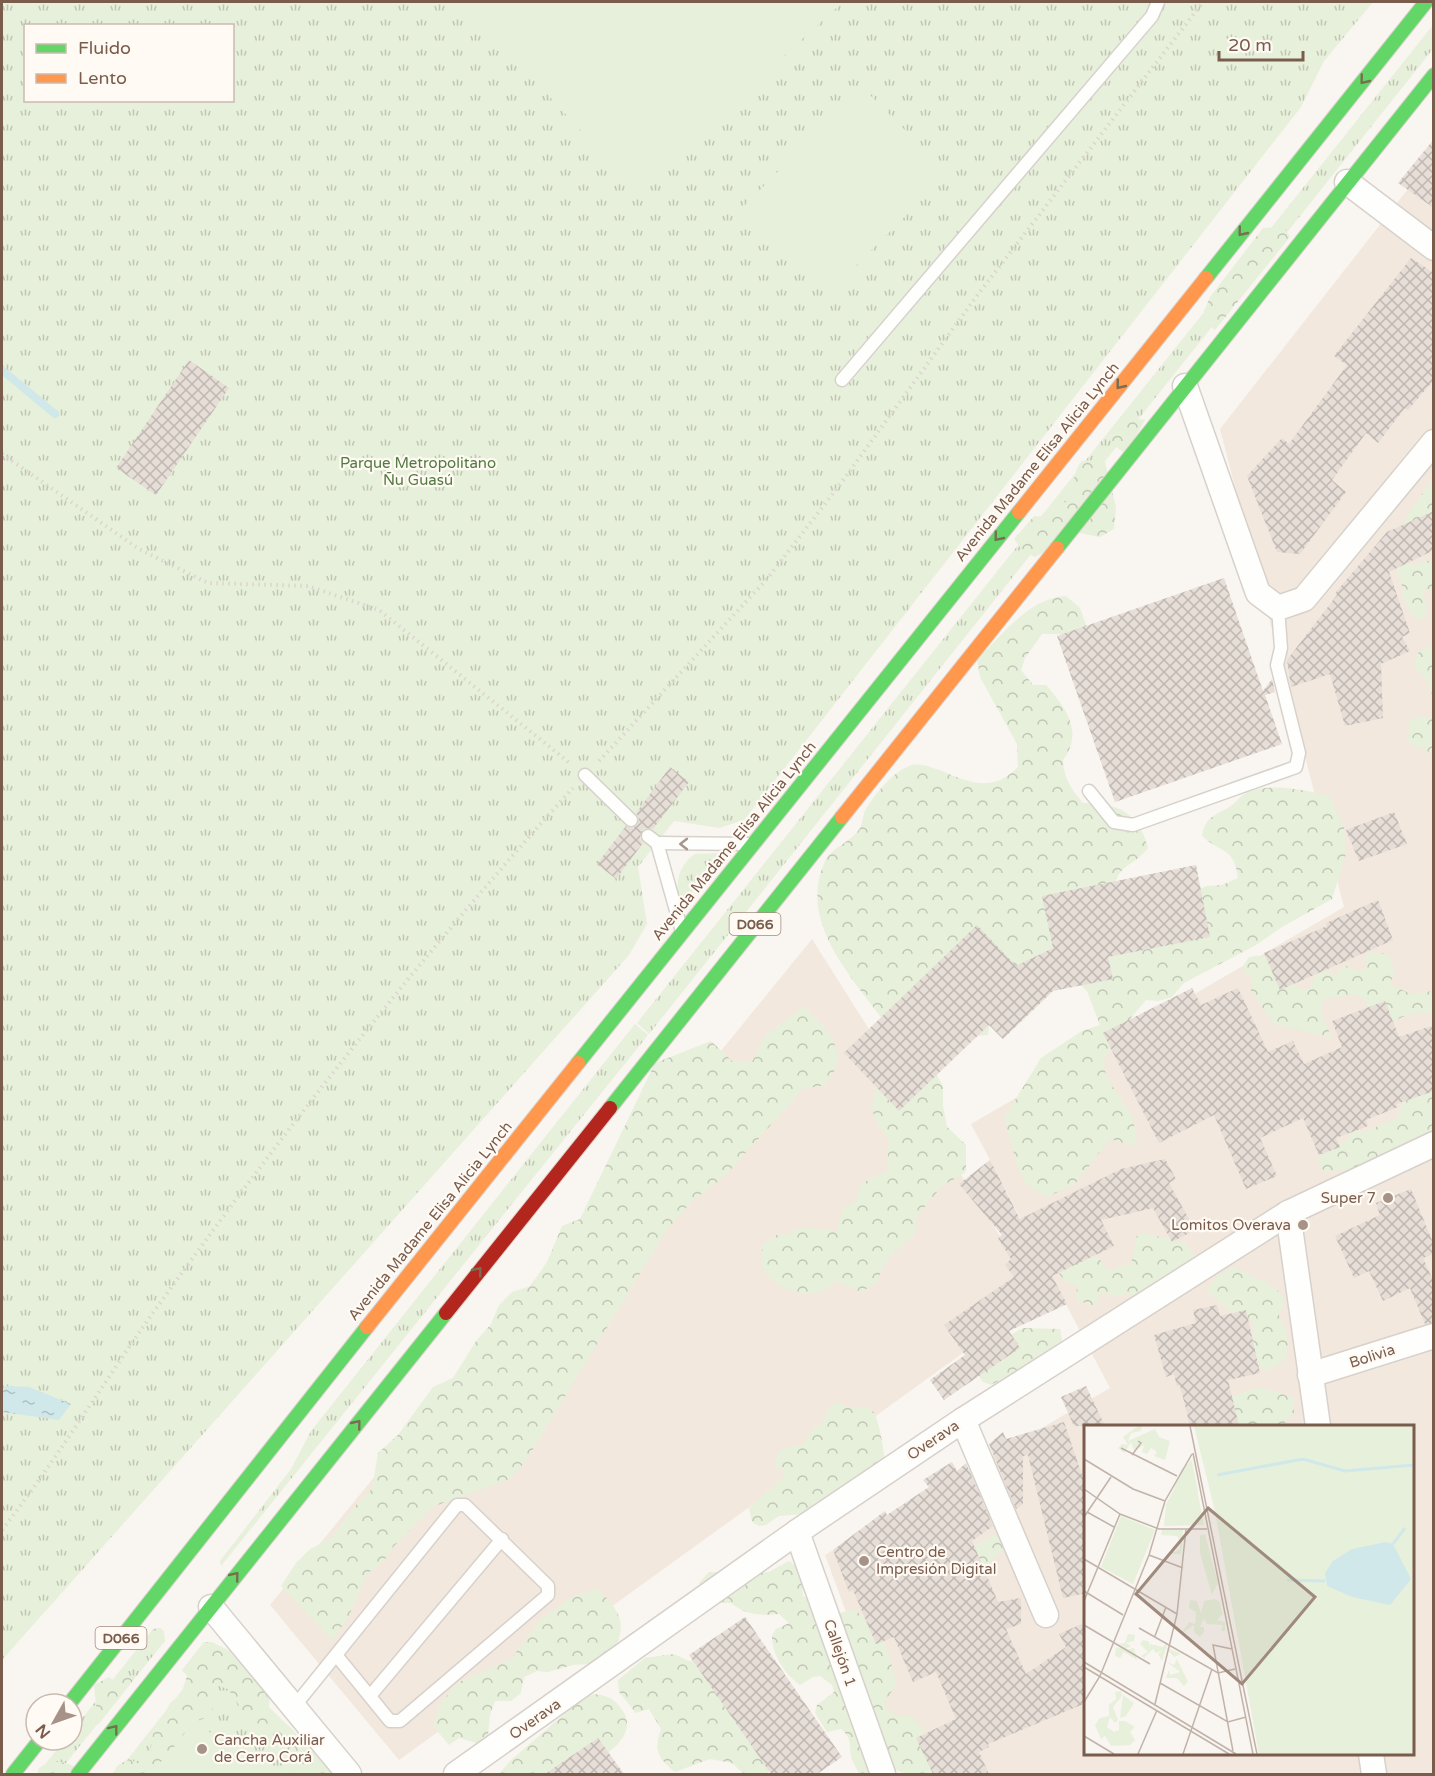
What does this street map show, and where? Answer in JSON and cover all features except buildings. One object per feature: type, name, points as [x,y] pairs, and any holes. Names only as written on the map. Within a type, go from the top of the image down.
[{"type":"highway","name":"Avenida Madame Elisa Alicia Lynch","points":[[78,1692],[300,1411],[1426,2]]},
{"type":"highway","name":"D066","points":[[78,1774],[207,1603],[1434,75]]},
{"type":"highway","points":[[298,1433],[300,1411]]},
{"type":"highway","points":[[173,1572],[186,1584]]},
{"type":"highway","points":[[13,1774],[30,1752]]},
{"type":"street","points":[[1347,182],[1434,248]]},
{"type":"street","points":[[1185,386],[1258,593],[1278,608],[1304,599],[1434,442]]},
{"type":"street","name":"Overava","points":[[456,1774],[797,1532],[963,1420],[1288,1213],[1434,1144]]},
{"type":"street","points":[[1288,1213],[1318,1425]]},
{"type":"street","name":"Bolivia","points":[[1310,1376],[1434,1336]]},
{"type":"street","points":[[963,1420],[1046,1615]]},
{"type":"street","name":"Callejón 1","points":[[797,1532],[883,1774]]},
{"type":"street","points":[[207,1603],[349,1774]]},
{"type":"street","points":[[1371,1755],[1374,1774]]},
{"type":"lane","points":[[842,380],[1152,16],[1158,2]]},
{"type":"lane","points":[[1089,791],[1114,822],[1133,825],[1296,767],[1299,753],[1277,664],[1281,648],[1278,608]]},
{"type":"lane","points":[[585,775],[631,820]]},
{"type":"lane","points":[[682,932],[653,840],[753,844]]},
{"type":"lane","points":[[293,1708],[457,1505],[465,1505],[548,1586],[548,1595],[400,1721],[390,1721],[336,1655]]},
{"type":"lane","points":[[370,1695],[502,1539]]},
{"type":"path","points":[[2,1530],[46,1472],[161,1302],[335,1066],[585,775],[767,579],[841,483],[976,297],[1203,2]]},
{"type":"path","points":[[2,454],[139,549],[208,583],[309,586],[379,610],[585,775]]},
{"type":"shaded area","points":[[1433,157],[1433,1774],[906,1774],[825,1555],[1110,1388],[971,1124],[1344,907],[1220,429]]},
{"type":"shaded area","points":[[812,939],[1039,1298],[399,1760],[270,1605]]},
{"type":"green space","name":"Parque Metropolitano Ñu Guasú","points":[[2,2],[1373,2],[1324,61],[1301,107],[744,820],[719,828],[674,821],[638,867],[647,924],[629,955],[2,1660]]},
{"type":"green space","points":[[463,2],[843,2],[636,191]]},
{"type":"green space","points":[[1433,25],[1433,49],[649,1034],[637,1023]]},
{"type":"green space","points":[[862,87],[948,173],[828,294],[742,208]]},
{"type":"green space","points":[[1279,227],[1286,230],[1290,237],[1215,330],[1209,325],[1204,311],[1210,297],[1263,228]]},
{"type":"green space","points":[[1130,418],[1145,420],[1126,454],[1113,445],[1110,439],[1115,428]]},
{"type":"green space","points":[[1082,461],[1105,462],[1116,507],[1114,529],[1100,537],[1079,533],[1035,557],[1023,551],[1014,539],[1034,516],[1052,513],[1068,499],[1076,470]]},
{"type":"green space","points":[[1433,478],[1434,515],[1407,527],[1404,521]]},
{"type":"green space","points":[[1422,561],[1429,561],[1433,565],[1433,589],[1426,589],[1423,596],[1427,609],[1420,620],[1413,617],[1402,597],[1403,589],[1397,569],[1402,564],[1416,565]]},
{"type":"green space","points":[[1066,596],[1080,608],[1091,639],[1078,642],[1061,634],[1042,634],[1025,658],[1021,670],[1033,685],[1046,685],[1066,711],[1072,730],[1072,740],[1063,760],[1067,778],[1075,793],[1083,803],[1107,805],[1126,812],[1139,826],[1144,836],[1148,848],[1123,869],[1113,889],[1189,895],[1206,886],[1222,885],[1238,878],[1234,861],[1226,852],[1202,836],[1203,830],[1211,818],[1246,793],[1266,788],[1288,788],[1329,796],[1344,827],[1346,854],[1332,899],[1282,927],[1256,945],[1184,983],[1172,997],[1158,1001],[1146,1000],[1112,1040],[1104,1062],[1106,1076],[1133,1118],[1137,1147],[1110,1139],[1075,1184],[1047,1197],[1027,1185],[1019,1171],[1004,1118],[1041,1058],[1082,1031],[1100,1025],[1087,991],[1059,964],[991,1016],[988,1035],[976,1036],[883,1020],[831,946],[818,905],[818,883],[828,856],[858,831],[865,811],[875,796],[892,777],[905,768],[912,765],[926,766],[970,781],[989,783],[999,781],[1018,767],[1017,744],[980,677],[977,659],[1028,610],[1053,598]]},
{"type":"green space","points":[[1433,643],[1433,697],[1425,677],[1414,667],[1418,653]]},
{"type":"green space","points":[[1433,712],[1433,757],[1426,750],[1412,746],[1408,739],[1410,720],[1417,717],[1431,717]]},
{"type":"green space","points":[[721,853],[722,855],[682,905],[678,884],[685,864],[695,854]]},
{"type":"green space","points":[[1367,952],[1389,954],[1395,973],[1389,984],[1411,994],[1433,991],[1433,1015],[1419,1012],[1377,1026],[1364,998],[1352,994],[1322,1000],[1322,1015],[1332,1038],[1274,1024],[1251,991],[1251,975],[1244,972],[1243,966],[1249,957],[1268,958],[1296,986],[1304,990],[1311,988],[1313,979],[1320,971],[1328,971],[1334,976],[1344,965],[1360,972],[1365,967]]},
{"type":"green space","points":[[803,1007],[823,1026],[837,1051],[836,1068],[825,1085],[803,1089],[724,1177],[693,1200],[666,1231],[525,1462],[510,1479],[432,1507],[393,1547],[384,1561],[367,1574],[348,1618],[332,1640],[281,1586],[296,1563],[309,1550],[332,1537],[357,1504],[372,1489],[378,1453],[398,1435],[433,1387],[453,1378],[476,1341],[491,1324],[499,1305],[512,1292],[531,1286],[548,1260],[562,1226],[580,1219],[655,1063],[711,1041],[733,1062],[752,1062],[765,1036]]},
{"type":"green space","points":[[635,1024],[648,1035],[221,1566],[220,1561],[291,1469],[311,1431]]},
{"type":"green space","points":[[936,1073],[943,1087],[943,1106],[947,1127],[966,1145],[966,1172],[942,1186],[917,1216],[916,1234],[887,1261],[877,1283],[861,1292],[836,1281],[823,1291],[806,1294],[798,1293],[776,1283],[762,1266],[763,1244],[778,1234],[786,1235],[801,1227],[837,1231],[842,1210],[857,1200],[862,1184],[870,1178],[887,1172],[889,1140],[877,1123],[872,1107],[875,1091],[885,1074]]},
{"type":"green space","points":[[1433,1082],[1433,1132],[1405,1149],[1389,1151],[1363,1169],[1325,1171],[1319,1166],[1318,1157],[1323,1153],[1347,1140],[1354,1131],[1362,1133],[1399,1117],[1402,1104],[1415,1092]]},
{"type":"green space","points":[[1141,1233],[1182,1242],[1190,1249],[1197,1264],[1136,1303],[1128,1292],[1122,1296],[1101,1293],[1096,1306],[1076,1300],[1077,1286],[1064,1280],[1055,1268],[1073,1259],[1079,1263],[1091,1257],[1098,1257],[1106,1268],[1113,1271],[1118,1265],[1131,1265],[1136,1237]]},
{"type":"green space","points":[[1235,1267],[1266,1283],[1283,1296],[1283,1307],[1278,1313],[1288,1346],[1282,1361],[1266,1371],[1260,1366],[1259,1369],[1248,1349],[1254,1339],[1252,1316],[1249,1323],[1232,1313],[1206,1290],[1219,1274]]},
{"type":"green space","points":[[1023,1328],[1060,1329],[1063,1346],[991,1385],[983,1382],[979,1376],[993,1355],[1009,1336]]},
{"type":"green space","points":[[1261,1387],[1294,1398],[1294,1413],[1283,1425],[1211,1425],[1205,1419],[1231,1397]]},
{"type":"green space","points":[[841,1403],[848,1408],[867,1407],[875,1413],[882,1442],[885,1472],[801,1514],[779,1516],[766,1525],[759,1526],[752,1522],[749,1508],[784,1477],[783,1470],[776,1468],[776,1460],[780,1451],[804,1443],[813,1429],[821,1424],[831,1405]]},
{"type":"green space","points":[[998,1533],[1003,1549],[988,1564],[971,1572],[969,1548]]},
{"type":"green space","points":[[789,1561],[800,1569],[803,1596],[833,1615],[854,1609],[864,1618],[872,1637],[885,1642],[897,1684],[885,1701],[885,1708],[897,1716],[912,1716],[925,1733],[927,1760],[934,1774],[906,1773],[892,1767],[885,1774],[859,1774],[852,1758],[847,1735],[841,1729],[827,1732],[815,1713],[817,1705],[834,1692],[832,1685],[820,1676],[813,1677],[800,1685],[784,1670],[776,1656],[772,1635],[776,1629],[789,1623],[779,1614],[753,1614],[731,1603],[717,1603],[699,1591],[699,1583],[709,1572],[769,1572]]},
{"type":"green space","points":[[597,1589],[614,1607],[621,1624],[617,1642],[604,1663],[573,1665],[548,1672],[537,1671],[524,1677],[521,1693],[511,1701],[495,1701],[490,1715],[487,1746],[459,1738],[449,1745],[433,1726],[440,1704],[457,1683],[511,1659],[540,1620],[573,1596]]},
{"type":"green space","points":[[160,1628],[164,1631],[165,1641],[84,1741],[84,1716],[153,1629]]},
{"type":"green space","points":[[204,1642],[212,1642],[236,1654],[252,1678],[266,1680],[270,1693],[269,1707],[338,1774],[296,1774],[283,1763],[274,1736],[245,1714],[228,1689],[215,1685],[209,1690],[213,1711],[210,1717],[196,1721],[196,1728],[174,1767],[164,1757],[157,1768],[160,1774],[113,1774],[117,1766],[129,1759],[139,1764],[150,1754],[154,1727],[164,1716],[170,1703],[181,1695],[187,1676],[182,1670]]},
{"type":"green space","points":[[674,1654],[689,1661],[695,1660],[770,1766],[768,1774],[744,1774],[732,1763],[710,1759],[675,1772],[661,1758],[658,1743],[661,1729],[649,1709],[636,1713],[619,1692],[618,1680],[645,1658]]},
{"type":"green space","points":[[198,1670],[220,1671],[307,1774],[116,1774]]},
{"type":"green space","points":[[128,1676],[135,1678],[98,1725],[94,1685],[109,1677],[115,1682]]},
{"type":"green space","points":[[595,1694],[609,1697],[624,1713],[627,1724],[624,1735],[617,1745],[594,1761],[569,1772],[537,1775],[499,1774],[510,1761],[583,1698]]},
{"type":"green space","name":"Cancha Auxiliar de Cerro Corá","points":[[194,1721],[199,1724],[264,1774],[153,1774]]},
{"type":"green space","points":[[55,1752],[75,1752],[57,1774],[37,1774]]},
{"type":"green space","points":[[51,1761],[66,1763],[95,1774],[37,1774],[39,1768]]},
{"type":"water","points":[[29,1387],[71,1404],[59,1420],[2,1412],[2,1388]]},
{"type":"waterway","points":[[2,370],[55,414]]},
{"type":"traffic: fast","points":[[1206,278],[1426,2]]},
{"type":"traffic: fast","points":[[1057,548],[1434,75]]},
{"type":"traffic: fast","points":[[578,1063],[1019,512]]},
{"type":"traffic: fast","points":[[610,1108],[842,817]]},
{"type":"traffic: fast","points":[[78,1774],[446,1313]]},
{"type":"traffic: fast","points":[[78,1692],[367,1327]]},
{"type":"traffic: fast","points":[[13,1774],[30,1752]]},
{"type":"traffic: slow","points":[[1019,512],[1206,278]]},
{"type":"traffic: slow","points":[[842,817],[1057,548]]},
{"type":"traffic: slow","points":[[367,1327],[578,1063]]},
{"type":"traffic: jam","points":[[446,1313],[610,1108]]},
{"type":"place","name":"Super 7","points":[[1388,1198]]},
{"type":"place","name":"Lomitos Overava","points":[[1303,1225]]},
{"type":"place","name":"Centro de Impresión Digital","points":[[864,1561]]},
{"type":"place","name":"Cancha Auxiliar de Cerro Corá","points":[[202,1749]]}]
